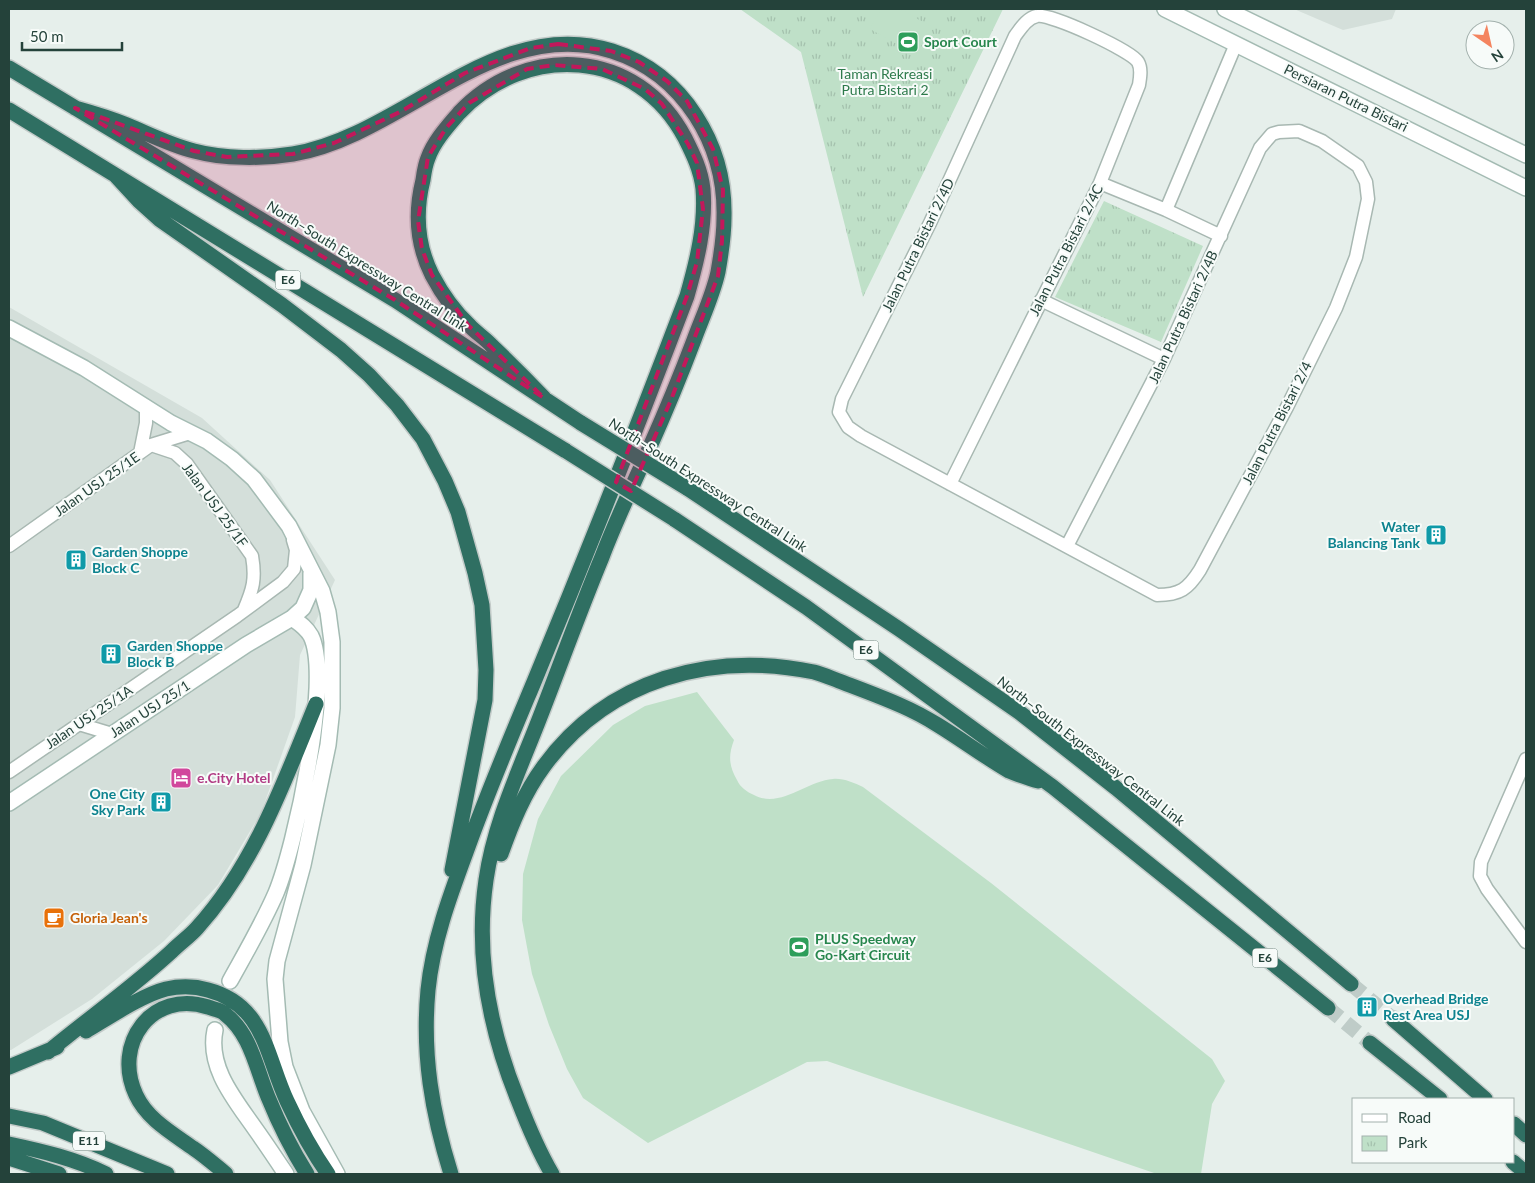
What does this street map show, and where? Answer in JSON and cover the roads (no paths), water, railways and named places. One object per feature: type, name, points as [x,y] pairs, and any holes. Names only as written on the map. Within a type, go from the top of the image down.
[{"type":"highway","points":[[75,108],[194,151],[227,157],[293,154],[334,143],[364,130],[400,112],[465,73],[531,48],[558,44],[587,45],[612,51],[639,62],[667,81],[687,102],[702,124],[713,149],[723,190],[724,217],[718,276],[671,400],[603,554],[508,800],[491,856],[486,880],[482,924],[483,962],[496,1037],[506,1072],[537,1150],[552,1174]]},
{"type":"highway","points":[[451,1174],[438,1133],[429,1086],[426,1038],[428,990],[436,942],[450,896],[492,782],[589,548],[687,296],[697,262],[701,235],[702,187],[697,163],[679,126],[662,104],[645,89],[624,76],[602,69],[582,66],[554,65],[527,69],[499,82],[469,103],[446,128],[428,157],[420,192],[418,221],[422,249],[432,275],[452,306],[468,325],[490,344],[544,398]]},
{"type":"highway","name":"North–South Expressway Central Link","points":[[9,68],[395,300],[581,423],[687,488],[899,629],[1019,712],[1116,788],[1351,984]]},
{"type":"highway","name":"E6","points":[[9,110],[566,451],[674,519],[806,607],[1053,787],[1328,1008]]},
{"type":"highway","points":[[116,175],[139,201],[159,219],[282,305],[341,350],[369,375],[397,405],[423,439],[445,481],[458,512],[482,605],[486,670],[485,700],[451,875],[450,896]]},
{"type":"highway","points":[[486,880],[495,868],[516,813],[544,766],[570,735],[610,704],[647,683],[691,670],[739,664],[780,667],[816,673],[904,707],[949,731],[1011,771],[1053,787]]},
{"type":"highway","points":[[48,1052],[144,976],[196,929],[220,900],[249,857],[282,788],[316,704]]},
{"type":"highway","points":[[9,1067],[48,1052],[136,1002],[166,989],[185,986],[219,993],[235,1002],[250,1015],[262,1035],[286,1100],[317,1158],[328,1174]]},
{"type":"highway","points":[[226,1174],[153,1118],[136,1097],[130,1080],[128,1059],[133,1039],[144,1022],[156,1011],[177,1004],[196,1003],[224,1012],[240,1029],[253,1053],[268,1096],[293,1152],[307,1174]]},
{"type":"highway","points":[[1393,1019],[1484,1098]]},
{"type":"highway","points":[[1370,1043],[1439,1098]]},
{"type":"highway","name":"E11","points":[[9,1116],[44,1123],[167,1174]]},
{"type":"highway","points":[[1515,1125],[1526,1135]]},
{"type":"highway","name":"E11","points":[[9,1144],[46,1152],[106,1174]]},
{"type":"highway","points":[[9,1158],[59,1174]]},
{"type":"highway","points":[[1514,1163],[1526,1174]]},
{"type":"street","name":"Persiaran Putra Bistari","points":[[1165,9],[1526,188]]},
{"type":"street","name":"Persiaran Putra Bistari","points":[[1225,9],[1526,155]]},
{"type":"street","name":"Jalan Putra Bistari 2/4D","points":[[950,484],[861,436],[848,427],[839,412],[842,399],[930,223],[1015,36],[1028,20],[1038,16],[1048,16],[1091,34]]},
{"type":"street","name":"Jalan Putra Bistari 2/4C","points":[[950,484],[1040,300],[1100,183],[1139,85],[1141,72],[1138,62],[1129,53],[1091,34]]},
{"type":"street","points":[[1166,210],[1236,44]]},
{"type":"street","name":"Jalan Putra Bistari 2/4B","points":[[1067,546],[1164,359],[1260,148],[1272,134],[1299,131],[1322,141]]},
{"type":"street","name":"Jalan Putra Bistari 2/4","points":[[950,484],[1157,595],[1177,593],[1193,581],[1287,407],[1336,308],[1356,257],[1368,199],[1366,182],[1358,166],[1322,141]]},
{"type":"street","points":[[1100,183],[1166,210],[1221,236]]},
{"type":"street","points":[[1040,300],[1164,359]]},
{"type":"street","points":[[9,328],[76,364],[172,423],[207,441],[232,459],[254,479],[289,526],[322,591],[328,612],[332,642],[332,708],[328,745],[291,915],[277,961],[276,979],[280,1042],[285,1067],[302,1112],[337,1174]]},
{"type":"street","points":[[9,336],[35,342]]},
{"type":"street","points":[[140,453],[146,423],[146,406]]},
{"type":"street","name":"Jalan USJ 25/1E","points":[[9,546],[151,445],[190,432]]},
{"type":"street","name":"Jalan USJ 25/1F","points":[[151,445],[175,453],[187,464],[252,556],[255,573],[252,590],[244,611]]},
{"type":"street","name":"Jalan USJ 25/1A","points":[[9,772],[244,611],[283,582],[294,569],[296,550],[289,526]]},
{"type":"street","points":[[230,981],[276,892],[288,857],[310,752],[318,672],[315,651],[310,636],[303,625],[292,618],[303,608],[311,590],[311,568]]},
{"type":"street","name":"Jalan USJ 25/1","points":[[9,803],[246,645],[292,618]]},
{"type":"street","points":[[79,724],[112,734]]},
{"type":"street","points":[[1526,759],[1481,862],[1480,876],[1487,889],[1526,942]]},
{"type":"street","points":[[215,1030],[212,1042],[223,1080],[233,1098],[286,1174]]},
{"type":"tunnel","points":[[1351,984],[1393,1019]]},
{"type":"tunnel","points":[[1328,1008],[1370,1043]]},
{"type":"place","name":"Sport Court","points":[[908,42]]},
{"type":"place","name":"Water Balancing Tank","points":[[1436,535]]},
{"type":"place","name":"Garden Shoppe Block C","points":[[76,560]]},
{"type":"place","name":"Garden Shoppe Block B","points":[[111,654]]},
{"type":"place","name":"e.City Hotel","points":[[181,778]]},
{"type":"place","name":"One City Sky Park","points":[[161,802]]},
{"type":"place","name":"Gloria Jean's","points":[[54,918]]},
{"type":"place","name":"PLUS Speedway Go-Kart Circuit","points":[[799,947]]},
{"type":"place","name":"Overhead Bridge Rest Area USJ","points":[[1367,1007]]},
{"type":"park label","name":"Taman Rekreasi Putra Bistari 2","points":[[885,82]]}]
